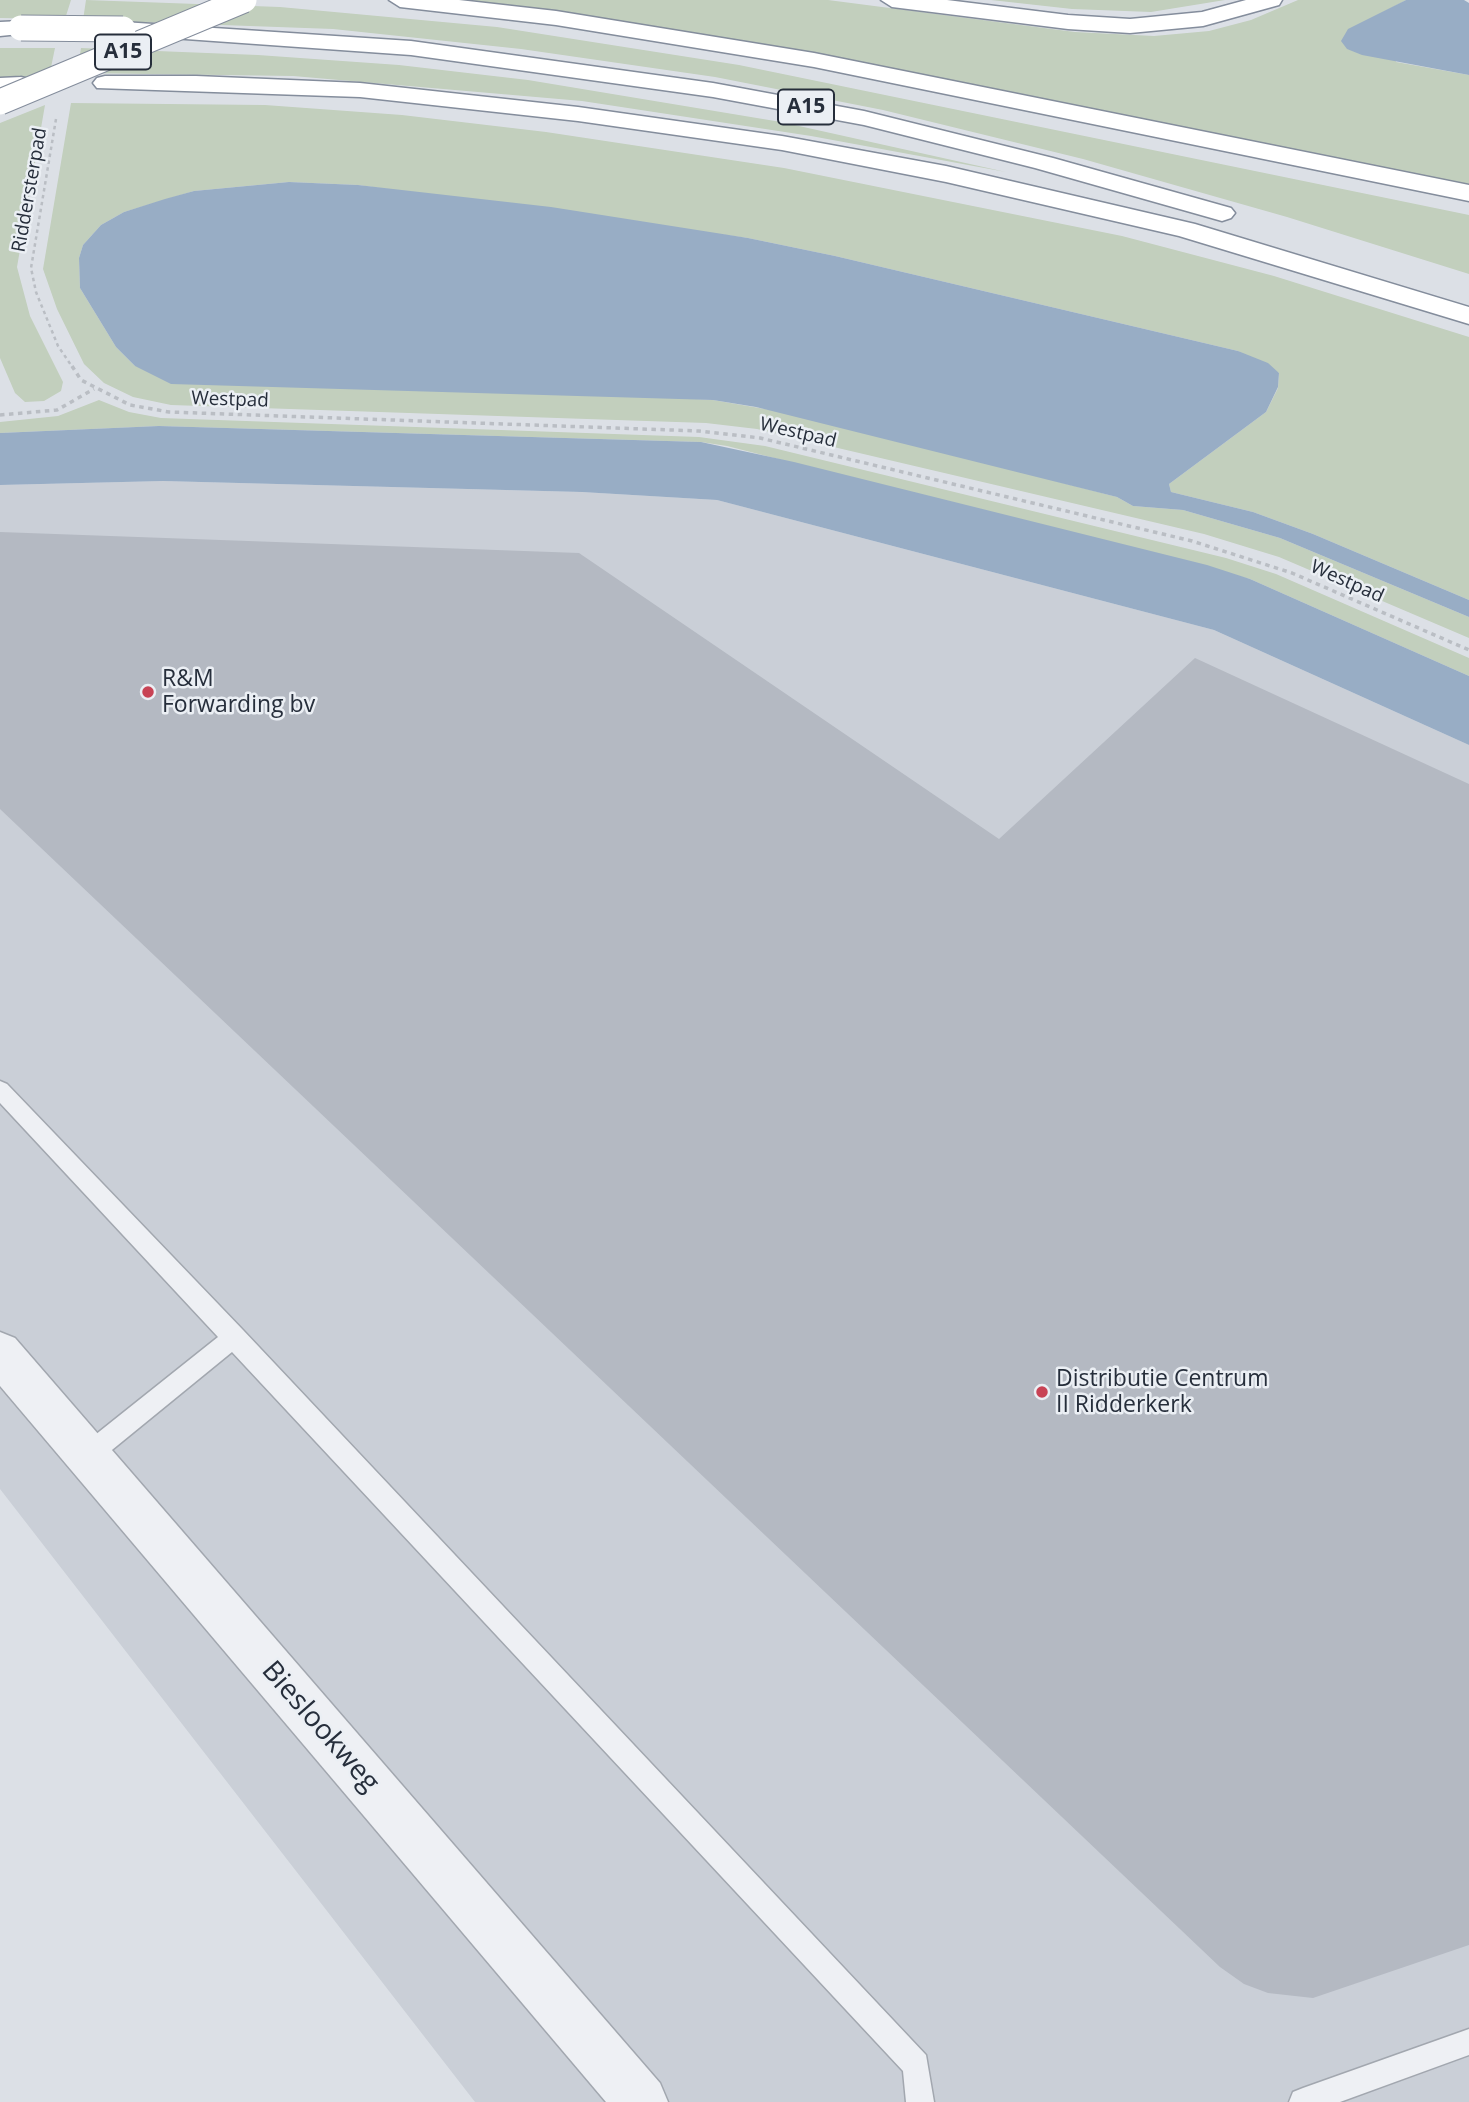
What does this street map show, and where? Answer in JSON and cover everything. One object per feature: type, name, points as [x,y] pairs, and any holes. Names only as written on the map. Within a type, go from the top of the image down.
[{"type":"highway","name":"A15","points":[[0,102],[244,0]]},
{"type":"highway","name":"A15","points":[[400,0],[569,20],[814,60],[1469,193]]},
{"type":"highway","points":[[892,0],[1068,22],[1130,26],[1203,19],[1271,0]]},
{"type":"highway","name":"A15","points":[[11,28],[123,29],[411,48],[713,90],[864,118],[1044,163],[1247,221]]},
{"type":"highway","name":"A15","points":[[10,85],[209,83],[360,90],[578,114],[782,143],[946,174],[1186,230],[1469,316]]},
{"type":"highway","points":[[1399,270],[1469,293]]},
{"type":"street","name":"Bieslookweg","points":[[0,1353],[641,2102]]},
{"type":"lane","points":[[0,1090],[235,1337],[916,2065],[920,2102]]},
{"type":"lane","points":[[88,1455],[235,1337]]},
{"type":"lane","points":[[1303,2102],[1469,2042]]},
{"type":"path","name":"Riddersterpad","points":[[57,117],[31,268],[36,292],[58,346],[81,380],[94,388]]},
{"type":"path","points":[[0,415],[57,410],[74,403],[94,388]]},
{"type":"path","name":"Westpad","points":[[94,388],[130,405],[169,412],[699,431],[760,438],[1192,541],[1292,573],[1469,650]]},
{"type":"shaded area","points":[[163,481],[582,492],[717,500],[1214,630],[1469,745],[1469,2102],[475,2102],[0,1489],[0,485]]},
{"type":"green space","points":[[0,0],[71,0],[65,19],[0,18]]},
{"type":"green space","points":[[86,0],[280,7],[497,27],[739,65],[1469,215],[1469,274],[1287,217],[1083,159],[883,110],[715,77],[521,49],[333,29],[83,20]]},
{"type":"green space","points":[[465,0],[828,0],[1075,32],[1154,36],[1209,31],[1251,20],[1298,0],[1406,0],[1382,13],[1396,62],[1469,75],[1469,188],[690,33]]},
{"type":"green space","points":[[991,0],[1225,0],[1151,12],[1072,9]]},
{"type":"green space","points":[[0,48],[55,48],[49,77],[0,78]]},
{"type":"green space","points":[[81,48],[258,55],[399,65],[528,80],[781,122],[1006,172],[811,136],[582,101],[293,76],[77,73]]},
{"type":"green space","points":[[71,103],[265,105],[402,115],[546,132],[784,168],[1122,236],[1274,276],[1469,337],[1469,600],[1313,534],[1253,512],[1171,492],[1169,484],[1266,412],[1278,388],[1279,373],[1238,351],[748,238],[358,185],[289,182],[194,191],[124,212],[101,225],[83,245],[79,258],[80,288],[116,347],[135,366],[713,400],[800,415],[1117,497],[1133,506],[1183,510],[1280,538],[1469,617],[1469,638],[1279,557],[1204,534],[757,429],[706,423],[171,405],[133,397],[104,383],[84,364],[57,309],[43,269]]},
{"type":"green space","points":[[45,105],[17,267],[30,316],[63,382],[61,391],[44,401],[25,402],[15,393],[0,358],[0,123]]},
{"type":"green space","points":[[99,400],[129,412],[161,418],[699,437],[765,446],[1226,558],[1276,574],[1469,658],[1469,676],[1250,579],[727,446],[701,442],[159,426],[0,433],[0,422],[58,416]]},
{"type":"water","points":[[1406,0],[1464,0],[1469,3],[1469,75],[1362,55],[1347,49],[1341,41],[1348,29]]},
{"type":"water","points":[[289,182],[358,185],[551,207],[748,238],[1238,351],[1268,363],[1279,373],[1278,387],[1266,412],[1169,484],[1171,492],[1253,512],[1313,534],[1469,600],[1469,617],[1280,538],[1183,510],[1133,506],[1117,497],[756,407],[713,400],[171,384],[135,366],[116,347],[80,288],[79,258],[83,245],[101,225],[124,212],[165,199],[194,191]]},
{"type":"water","points":[[159,426],[701,442],[794,462],[1207,565],[1250,579],[1469,676],[1469,745],[1214,630],[717,500],[582,492],[163,481],[0,485],[0,433]]},
{"type":"building","name":"Distributie Centrum II Ridderkerk","points":[[0,532],[579,553],[999,839],[1195,658],[1469,784],[1469,1945],[1313,1998],[1268,1993],[1244,1984],[1220,1967],[0,809]]},
{"type":"place","name":"R&M Forwarding bv","points":[[148,692]]},
{"type":"place","name":"Distributie Centrum II Ridderkerk","points":[[1042,1392]]}]
